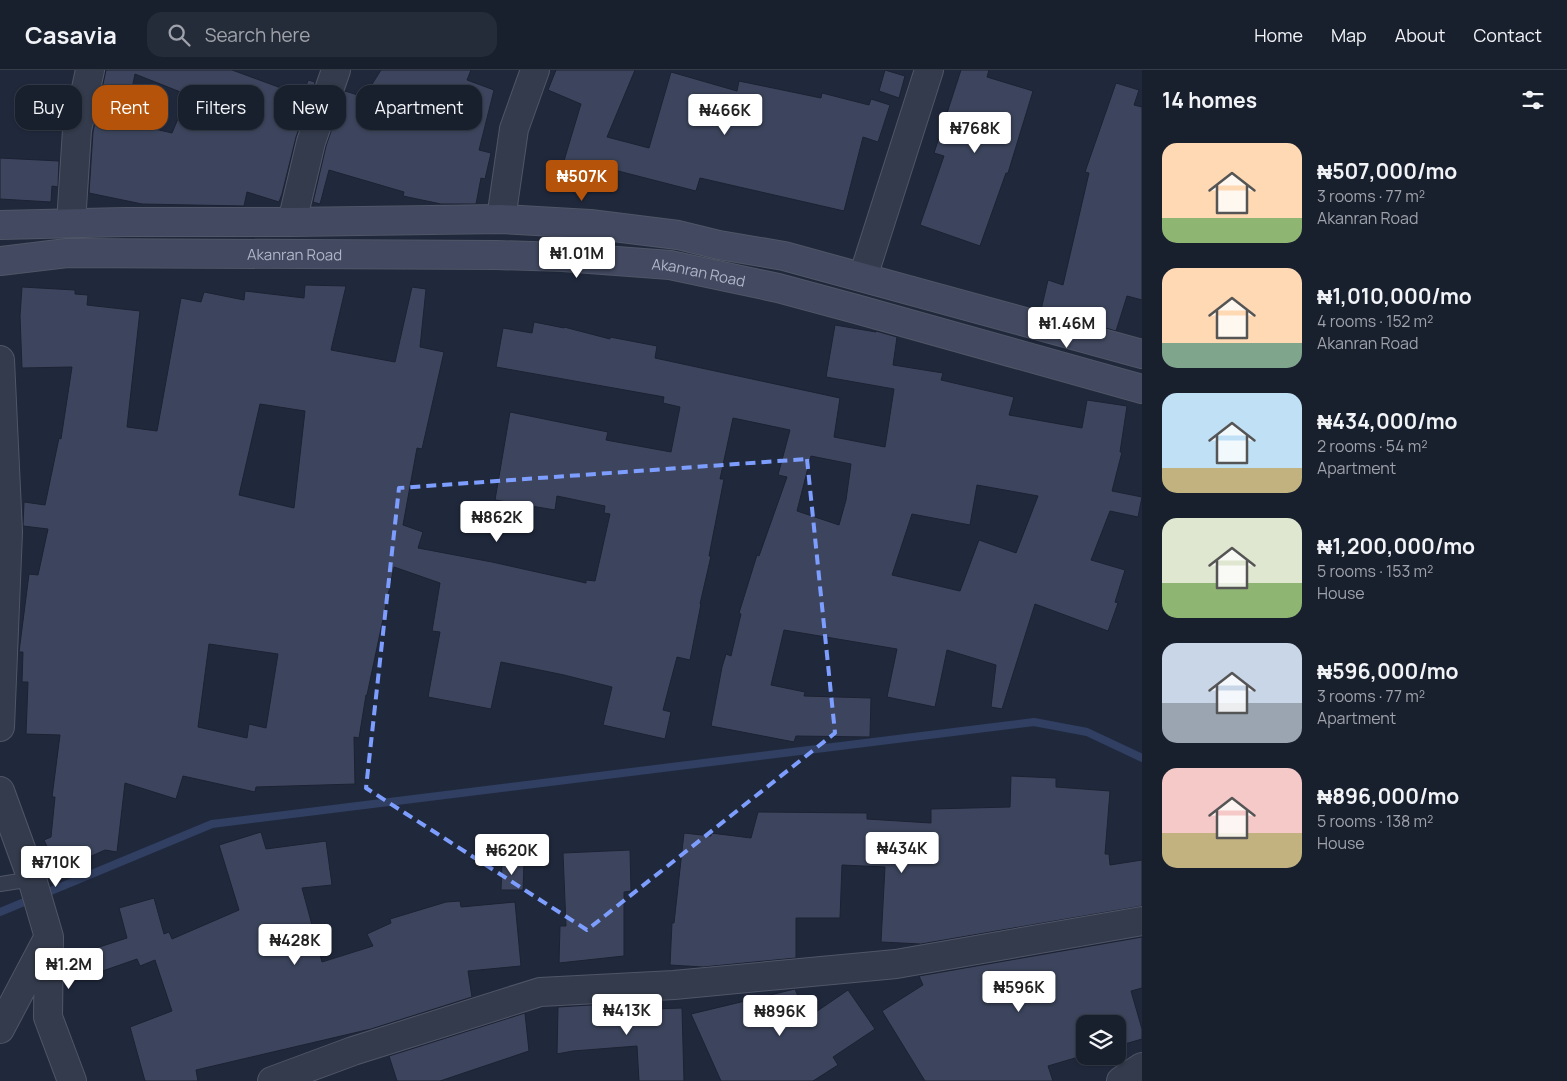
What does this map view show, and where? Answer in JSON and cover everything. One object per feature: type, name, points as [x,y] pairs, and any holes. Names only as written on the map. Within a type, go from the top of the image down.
[{"type":"main road","name":"Akanran Road","points":[[0,226],[125,222],[501,219],[590,224],[678,235],[719,245],[784,256],[1142,354]]},
{"type":"main road","name":"Akanran Road","points":[[0,261],[74,253],[477,255],[562,257],[670,265],[778,288],[847,306],[1142,389]]},
{"type":"main road","points":[[1082,372],[1093,341]]},
{"type":"street","points":[[71,223],[77,130],[90,70]]},
{"type":"street","points":[[292,222],[311,142],[336,70]]},
{"type":"street","points":[[501,219],[514,129],[535,70]]},
{"type":"street","points":[[863,277],[929,70]]},
{"type":"street","points":[[0,360],[8,532],[0,727]]},
{"type":"street","points":[[0,791],[32,879],[49,937],[48,1017],[72,1081]]},
{"type":"street","points":[[272,1081],[353,1051],[540,992],[674,985],[896,964],[1142,921]]},
{"type":"street","points":[[0,1029],[49,937]]},
{"type":"street","points":[[1121,1081],[1142,1067]]},
{"type":"lane","points":[[0,884],[32,879]]},
{"type":"highlighted area","points":[[807,459],[835,733],[587,930],[366,788],[399,488]]},
{"type":"building","points":[[106,70],[232,70],[274,85],[274,130],[298,130],[279,202],[247,192],[244,206],[142,204],[89,193],[93,130],[159,130],[172,133],[178,119],[178,130],[264,130],[264,85],[178,85],[178,91],[168,87],[168,85],[163,85],[135,74],[133,85],[103,85]]},
{"type":"building","points":[[381,70],[471,70],[467,80],[480,85],[372,85]]},
{"type":"building","points":[[556,70],[635,70],[607,137],[649,148],[671,72],[737,91],[739,81],[821,98],[822,93],[869,105],[871,99],[890,105],[878,142],[863,137],[844,211],[700,178],[696,191],[587,163],[582,180],[560,174],[581,104],[548,90]]},
{"type":"building","points":[[885,70],[905,76],[899,98],[879,91]]},
{"type":"building","points":[[961,70],[989,70],[987,77],[1033,91],[1008,173],[1006,173],[980,246],[920,225],[944,156],[934,153]]},
{"type":"building","points":[[308,80],[315,82],[314,85],[306,85]]},
{"type":"building","points":[[1116,83],[1139,90],[1134,105],[1142,107],[1142,300],[1127,296],[1116,331],[1041,310],[1048,280],[1063,285],[1089,173],[1085,172]]},
{"type":"building","points":[[482,86],[494,90],[479,150],[491,153],[485,179],[481,178],[476,204],[441,204],[403,196],[404,192],[329,170],[320,204],[313,202],[332,130],[346,130],[346,91],[356,94],[356,130],[482,130]]},
{"type":"building","points":[[0,158],[59,161],[58,187],[52,186],[51,202],[0,199]]},
{"type":"building","points":[[305,285],[346,286],[331,350],[395,362],[412,287],[426,289],[420,347],[444,352],[422,449],[417,448],[403,525],[423,532],[418,548],[586,583],[586,580],[595,581],[610,514],[604,513],[605,506],[557,496],[555,510],[495,500],[510,412],[608,432],[606,440],[671,452],[680,407],[663,403],[664,397],[496,367],[503,328],[532,333],[534,322],[564,327],[610,339],[610,337],[657,346],[655,358],[840,398],[834,437],[885,447],[894,389],[826,377],[835,325],[876,331],[897,337],[893,365],[943,373],[941,380],[1014,397],[1009,415],[1082,428],[1087,400],[1127,406],[1120,452],[1122,452],[1112,491],[1142,497],[1138,517],[1110,511],[1091,560],[1125,570],[1115,602],[1118,603],[1108,631],[1035,604],[1002,709],[991,707],[996,665],[947,650],[935,707],[887,697],[897,649],[784,630],[771,685],[805,692],[804,696],[871,698],[870,737],[796,736],[794,742],[711,726],[722,667],[726,654],[731,656],[741,614],[739,613],[757,555],[759,556],[787,477],[778,475],[790,430],[733,418],[720,479],[724,479],[709,556],[711,556],[690,660],[677,657],[663,710],[671,712],[665,739],[603,725],[612,687],[501,662],[491,709],[428,697],[440,632],[432,631],[440,583],[394,567],[366,695],[359,738],[354,737],[355,784],[256,787],[255,792],[183,776],[176,799],[125,783],[117,852],[105,850],[58,871],[44,840],[51,837],[55,797],[52,797],[60,735],[26,734],[28,682],[22,682],[23,652],[19,652],[29,574],[38,575],[48,529],[23,526],[24,502],[45,505],[59,438],[61,439],[72,367],[22,368],[20,316],[22,287],[75,290],[75,294],[88,295],[87,305],[140,311],[127,427],[157,431],[181,298],[201,302],[204,292],[244,300],[245,291],[304,298]],"holes":[[[260,404],[305,411],[294,508],[239,495]],[[811,456],[851,464],[846,500],[839,525],[797,511]],[[977,485],[1038,496],[1016,553],[979,540],[960,591],[892,575],[912,514],[970,525]],[[209,644],[278,654],[266,728],[249,724],[247,738],[198,727]]]},
{"type":"building","points":[[1011,776],[1056,778],[1056,787],[1110,791],[1105,854],[1109,854],[1110,865],[1142,860],[1142,906],[921,944],[881,942],[885,867],[842,865],[840,918],[796,918],[796,958],[703,967],[670,965],[672,923],[674,923],[684,833],[711,836],[711,833],[751,838],[758,812],[867,813],[867,819],[931,823],[931,809],[1010,807]]},
{"type":"building","points":[[261,832],[266,849],[326,841],[332,885],[302,888],[322,962],[373,946],[367,934],[391,923],[390,919],[446,902],[460,901],[461,907],[515,902],[521,966],[468,971],[472,997],[371,1029],[196,1070],[198,1081],[145,1081],[130,1027],[172,1011],[155,960],[140,966],[137,959],[97,973],[90,950],[127,938],[119,908],[154,898],[164,934],[169,932],[172,939],[239,910],[219,845]]},
{"type":"building","points":[[630,850],[631,891],[624,892],[624,956],[559,963],[560,926],[566,926],[563,853]]},
{"type":"building","points":[[502,863],[524,863],[523,890],[501,890]]},
{"type":"building","points":[[1142,937],[1142,988],[1131,991],[1142,1029],[1142,1039],[1126,1044],[1126,1015],[1076,1015],[1076,1058],[1048,1066],[1053,1081],[925,1081],[882,1011],[923,985],[919,976]]},
{"type":"building","points":[[795,989],[807,1018],[848,990],[875,1029],[833,1057],[838,1065],[813,1081],[721,1081],[691,1014]]},
{"type":"building","points":[[623,1003],[623,1010],[682,1008],[684,1081],[639,1081],[637,1046],[557,1054],[558,1007]]},
{"type":"building","points":[[525,1013],[529,1051],[440,1081],[397,1081],[389,1056]]},
{"type":"waterway","points":[[0,912],[212,824],[1034,722],[1087,732],[1142,758]]}]
